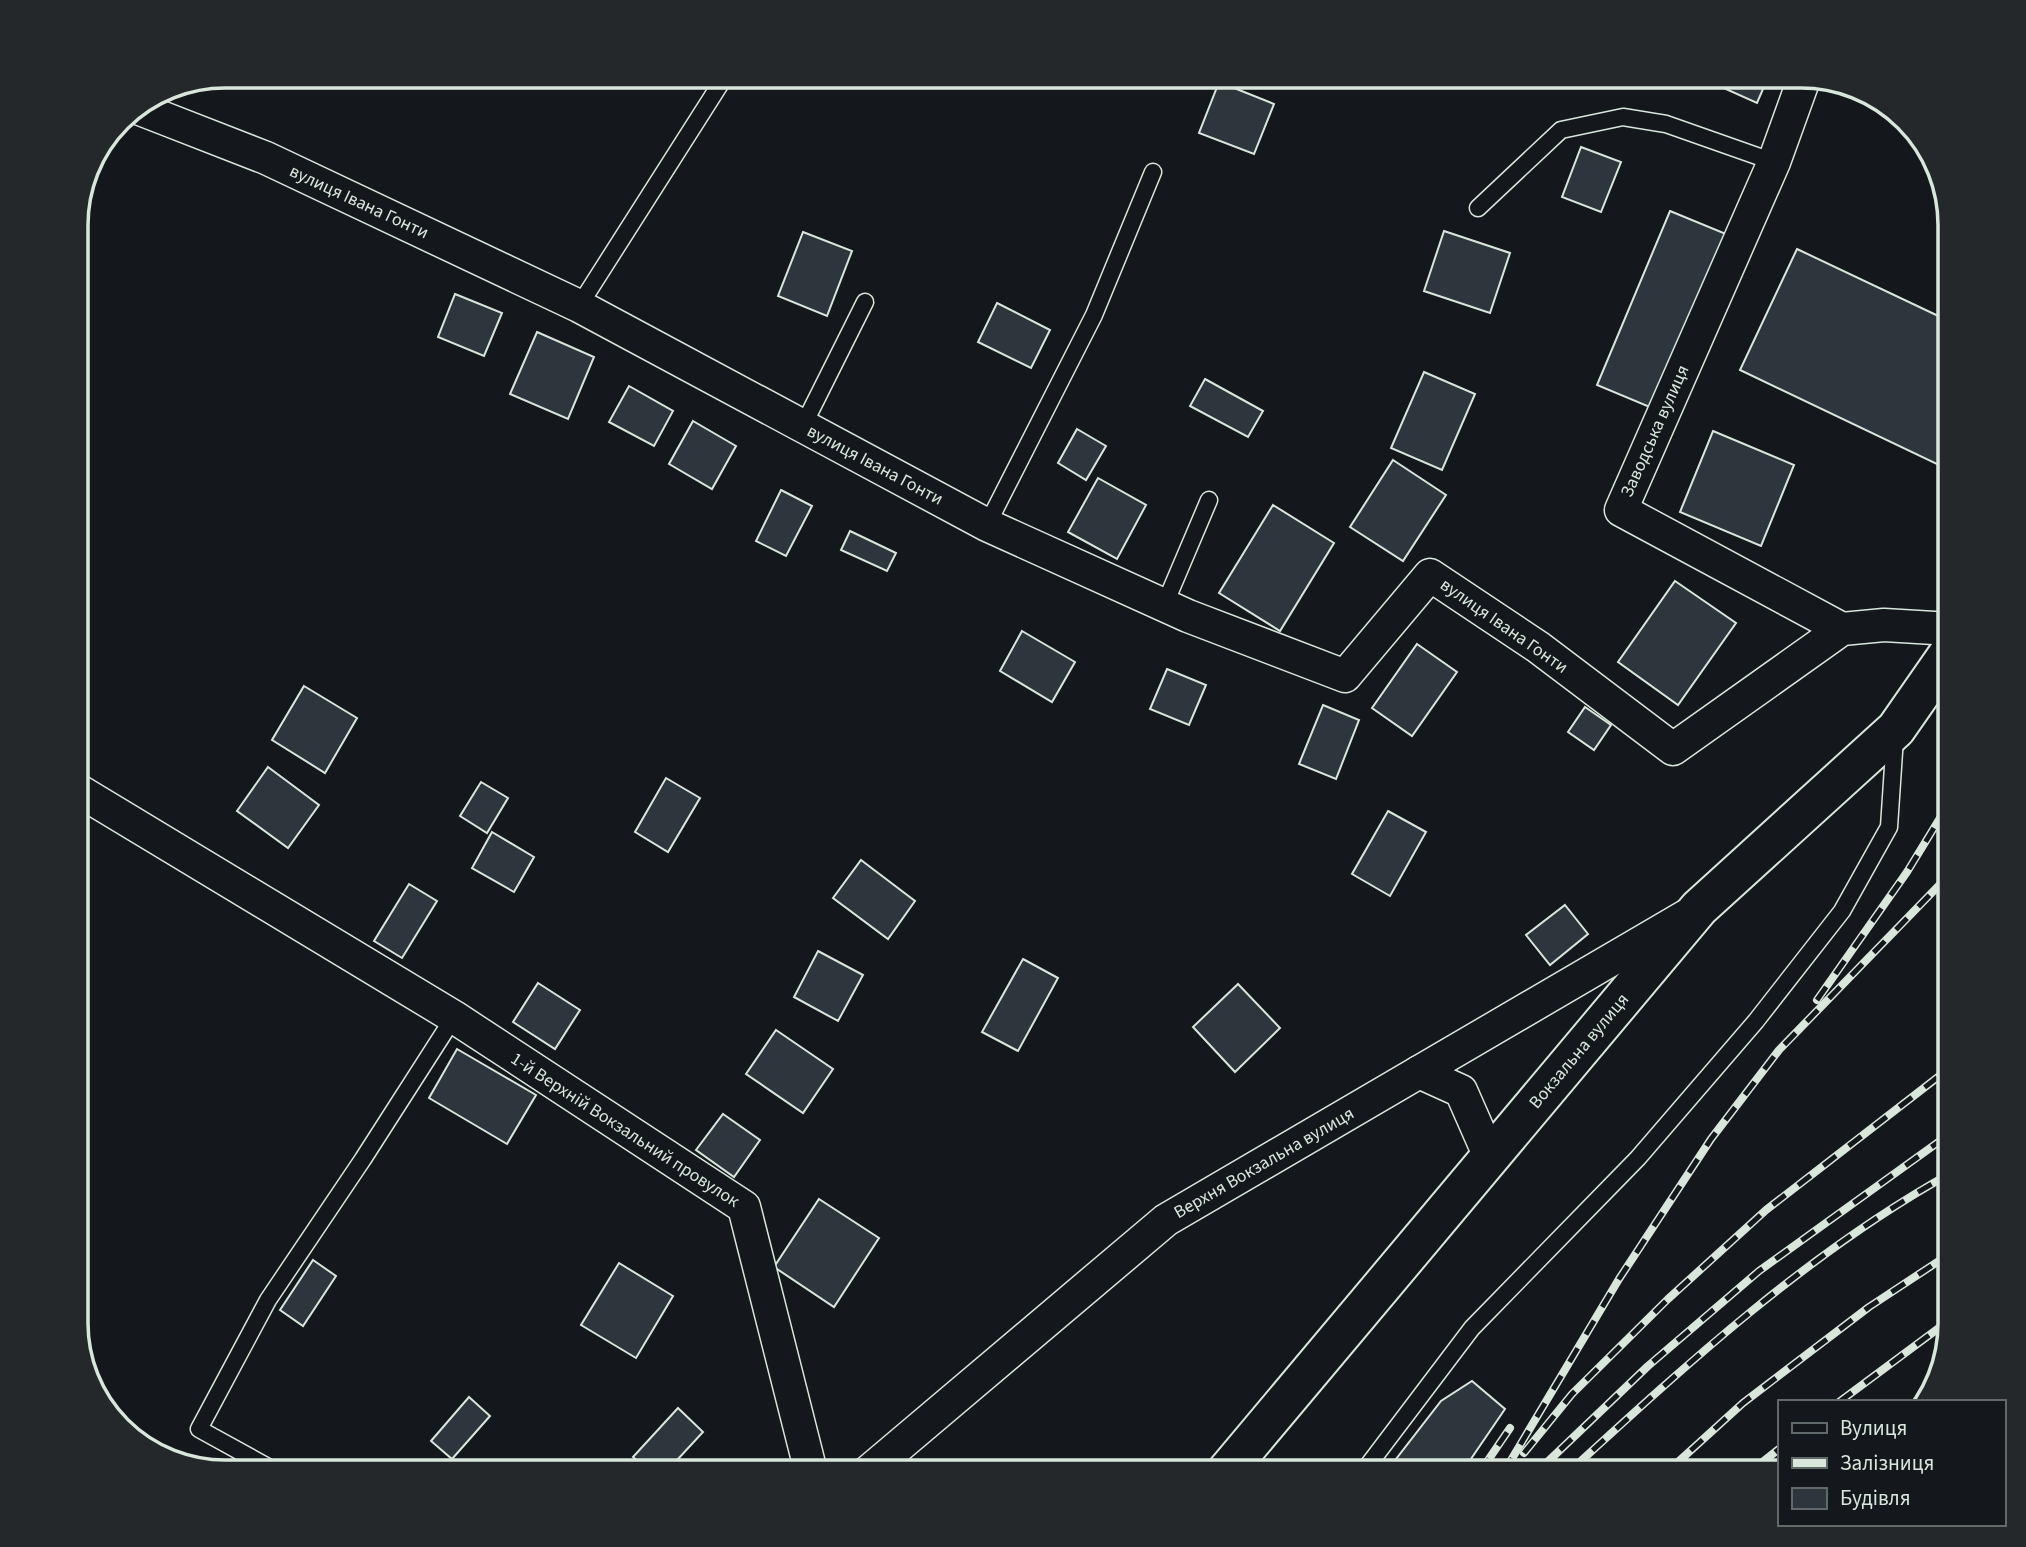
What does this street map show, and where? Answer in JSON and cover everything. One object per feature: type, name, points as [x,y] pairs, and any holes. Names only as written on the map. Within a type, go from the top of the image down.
[{"type":"main road","name":"Вокзальна вулиця","points":[[1236,1460],[1699,908],[1896,729],[1938,669]]},
{"type":"street","name":"Заводська вулиця","points":[[1801,88],[1774,162],[1621,510],[1842,629]]},
{"type":"street","name":"вулиця Івана Гонти","points":[[147,112],[266,158],[579,306],[987,525],[1164,606],[1345,676],[1430,575],[1538,647],[1673,749],[1842,629],[1884,625],[1938,628]]},
{"type":"street","name":"1-й Верхній Вокзальний провулок","points":[[88,796],[454,1017],[744,1207],[808,1460]]},
{"type":"street","name":"Верхня Вокзальна вулиця","points":[[882,1460],[1166,1220],[1699,908]]},
{"type":"street","points":[[1419,1072],[1461,1091],[1490,1157]]},
{"type":"lane","points":[[579,306],[718,88]]},
{"type":"lane","points":[[1478,208],[1561,130],[1623,117],[1666,124],[1774,162]]},
{"type":"lane","points":[[987,525],[1094,315],[1153,172]]},
{"type":"lane","points":[[803,426],[865,302]]},
{"type":"lane","points":[[1164,606],[1209,500]]},
{"type":"lane","points":[[1372,1460],[1472,1328],[1638,1158],[1756,1021],[1842,911],[1888,827],[1896,729]]},
{"type":"lane","points":[[255,1460],[199,1429],[268,1300],[454,1017]]},
{"type":"building","points":[[1217,88],[1234,88],[1274,104],[1254,154],[1199,133]]},
{"type":"building","points":[[1724,88],[1763,88],[1757,103]]},
{"type":"building","points":[[1581,147],[1621,162],[1601,212],[1562,197]]},
{"type":"building","points":[[1670,211],[1726,234],[1652,408],[1597,385]]},
{"type":"building","points":[[1444,231],[1510,253],[1490,313],[1424,291]]},
{"type":"building","points":[[803,232],[852,251],[827,316],[778,296]]},
{"type":"building","points":[[1797,249],[1938,316],[1938,465],[1740,370]]},
{"type":"building","points":[[455,294],[502,313],[484,356],[438,337]]},
{"type":"building","points":[[997,303],[1050,330],[1031,368],[978,342]]},
{"type":"building","points":[[537,332],[594,357],[568,419],[510,394]]},
{"type":"building","points":[[1424,372],[1475,394],[1442,470],[1391,448]]},
{"type":"building","points":[[1205,379],[1263,411],[1248,437],[1190,406]]},
{"type":"building","points":[[629,386],[673,411],[654,446],[609,422]]},
{"type":"building","points":[[693,421],[736,446],[712,489],[669,464]]},
{"type":"building","points":[[1077,429],[1106,446],[1086,480],[1058,463]]},
{"type":"building","points":[[1713,431],[1794,465],[1761,546],[1680,512]]},
{"type":"building","points":[[1393,460],[1446,495],[1403,561],[1350,527]]},
{"type":"building","points":[[1098,478],[1146,505],[1117,559],[1068,532]]},
{"type":"building","points":[[781,490],[812,506],[786,556],[756,541]]},
{"type":"building","points":[[1273,505],[1334,543],[1280,631],[1219,593]]},
{"type":"building","points":[[850,531],[896,553],[887,571],[841,550]]},
{"type":"building","points":[[1675,581],[1736,623],[1678,705],[1618,662]]},
{"type":"building","points":[[1022,631],[1075,662],[1052,702],[1000,671]]},
{"type":"building","points":[[1417,644],[1457,672],[1412,736],[1372,708]]},
{"type":"building","points":[[1167,669],[1206,685],[1189,725],[1150,709]]},
{"type":"building","points":[[304,686],[357,718],[325,773],[272,740]]},
{"type":"building","points":[[1323,705],[1359,720],[1336,779],[1299,764]]},
{"type":"building","points":[[1585,707],[1611,725],[1594,750],[1568,732]]},
{"type":"building","points":[[268,767],[319,805],[288,848],[237,811]]},
{"type":"building","points":[[666,778],[700,798],[668,852],[635,832]]},
{"type":"building","points":[[481,782],[508,798],[487,833],[460,816]]},
{"type":"building","points":[[1388,811],[1426,832],[1390,896],[1352,874]]},
{"type":"building","points":[[492,832],[534,857],[514,892],[472,868]]},
{"type":"building","points":[[861,860],[915,901],[888,939],[833,898]]},
{"type":"building","points":[[409,884],[437,901],[402,958],[374,941]]},
{"type":"building","points":[[1565,905],[1588,934],[1550,965],[1526,935]]},
{"type":"building","points":[[818,951],[863,975],[838,1021],[794,997]]},
{"type":"building","points":[[1023,959],[1058,978],[1018,1051],[982,1032]]},
{"type":"building","points":[[538,983],[580,1010],[555,1049],[513,1022]]},
{"type":"building","points":[[1238,984],[1280,1028],[1235,1072],[1193,1027]]},
{"type":"building","points":[[776,1030],[833,1069],[803,1113],[746,1074]]},
{"type":"building","points":[[457,1049],[536,1095],[507,1144],[429,1098]]},
{"type":"building","points":[[723,1114],[760,1140],[734,1177],[696,1150]]},
{"type":"building","points":[[819,1199],[879,1238],[834,1307],[774,1267]]},
{"type":"building","points":[[313,1260],[336,1276],[303,1326],[280,1310]]},
{"type":"building","points":[[619,1263],[673,1296],[636,1358],[581,1325]]},
{"type":"building","points":[[1472,1381],[1505,1409],[1470,1460],[1395,1460],[1441,1401]]},
{"type":"building","points":[[469,1397],[490,1416],[452,1459],[431,1441]]},
{"type":"building","points":[[678,1408],[703,1432],[677,1460],[636,1460],[633,1457]]},
{"type":"railway","points":[[1817,1000],[1907,872],[1938,821]]},
{"type":"railway","points":[[1511,1460],[1619,1279],[1711,1139],[1779,1050],[1938,886]]},
{"type":"railway","points":[[1524,1453],[1572,1394],[1668,1299],[1766,1210],[1938,1077]]},
{"type":"railway","points":[[1550,1460],[1648,1366],[1759,1271],[1938,1142]]},
{"type":"railway","points":[[1582,1460],[1751,1311],[1848,1238],[1938,1181]]},
{"type":"railway","points":[[1680,1460],[1743,1403],[1869,1307],[1938,1262]]},
{"type":"railway","points":[[1842,1400],[1938,1329]]},
{"type":"railway","points":[[1488,1460],[1510,1428]]},
{"type":"railway","points":[[1765,1460],[1778,1450]]}]
